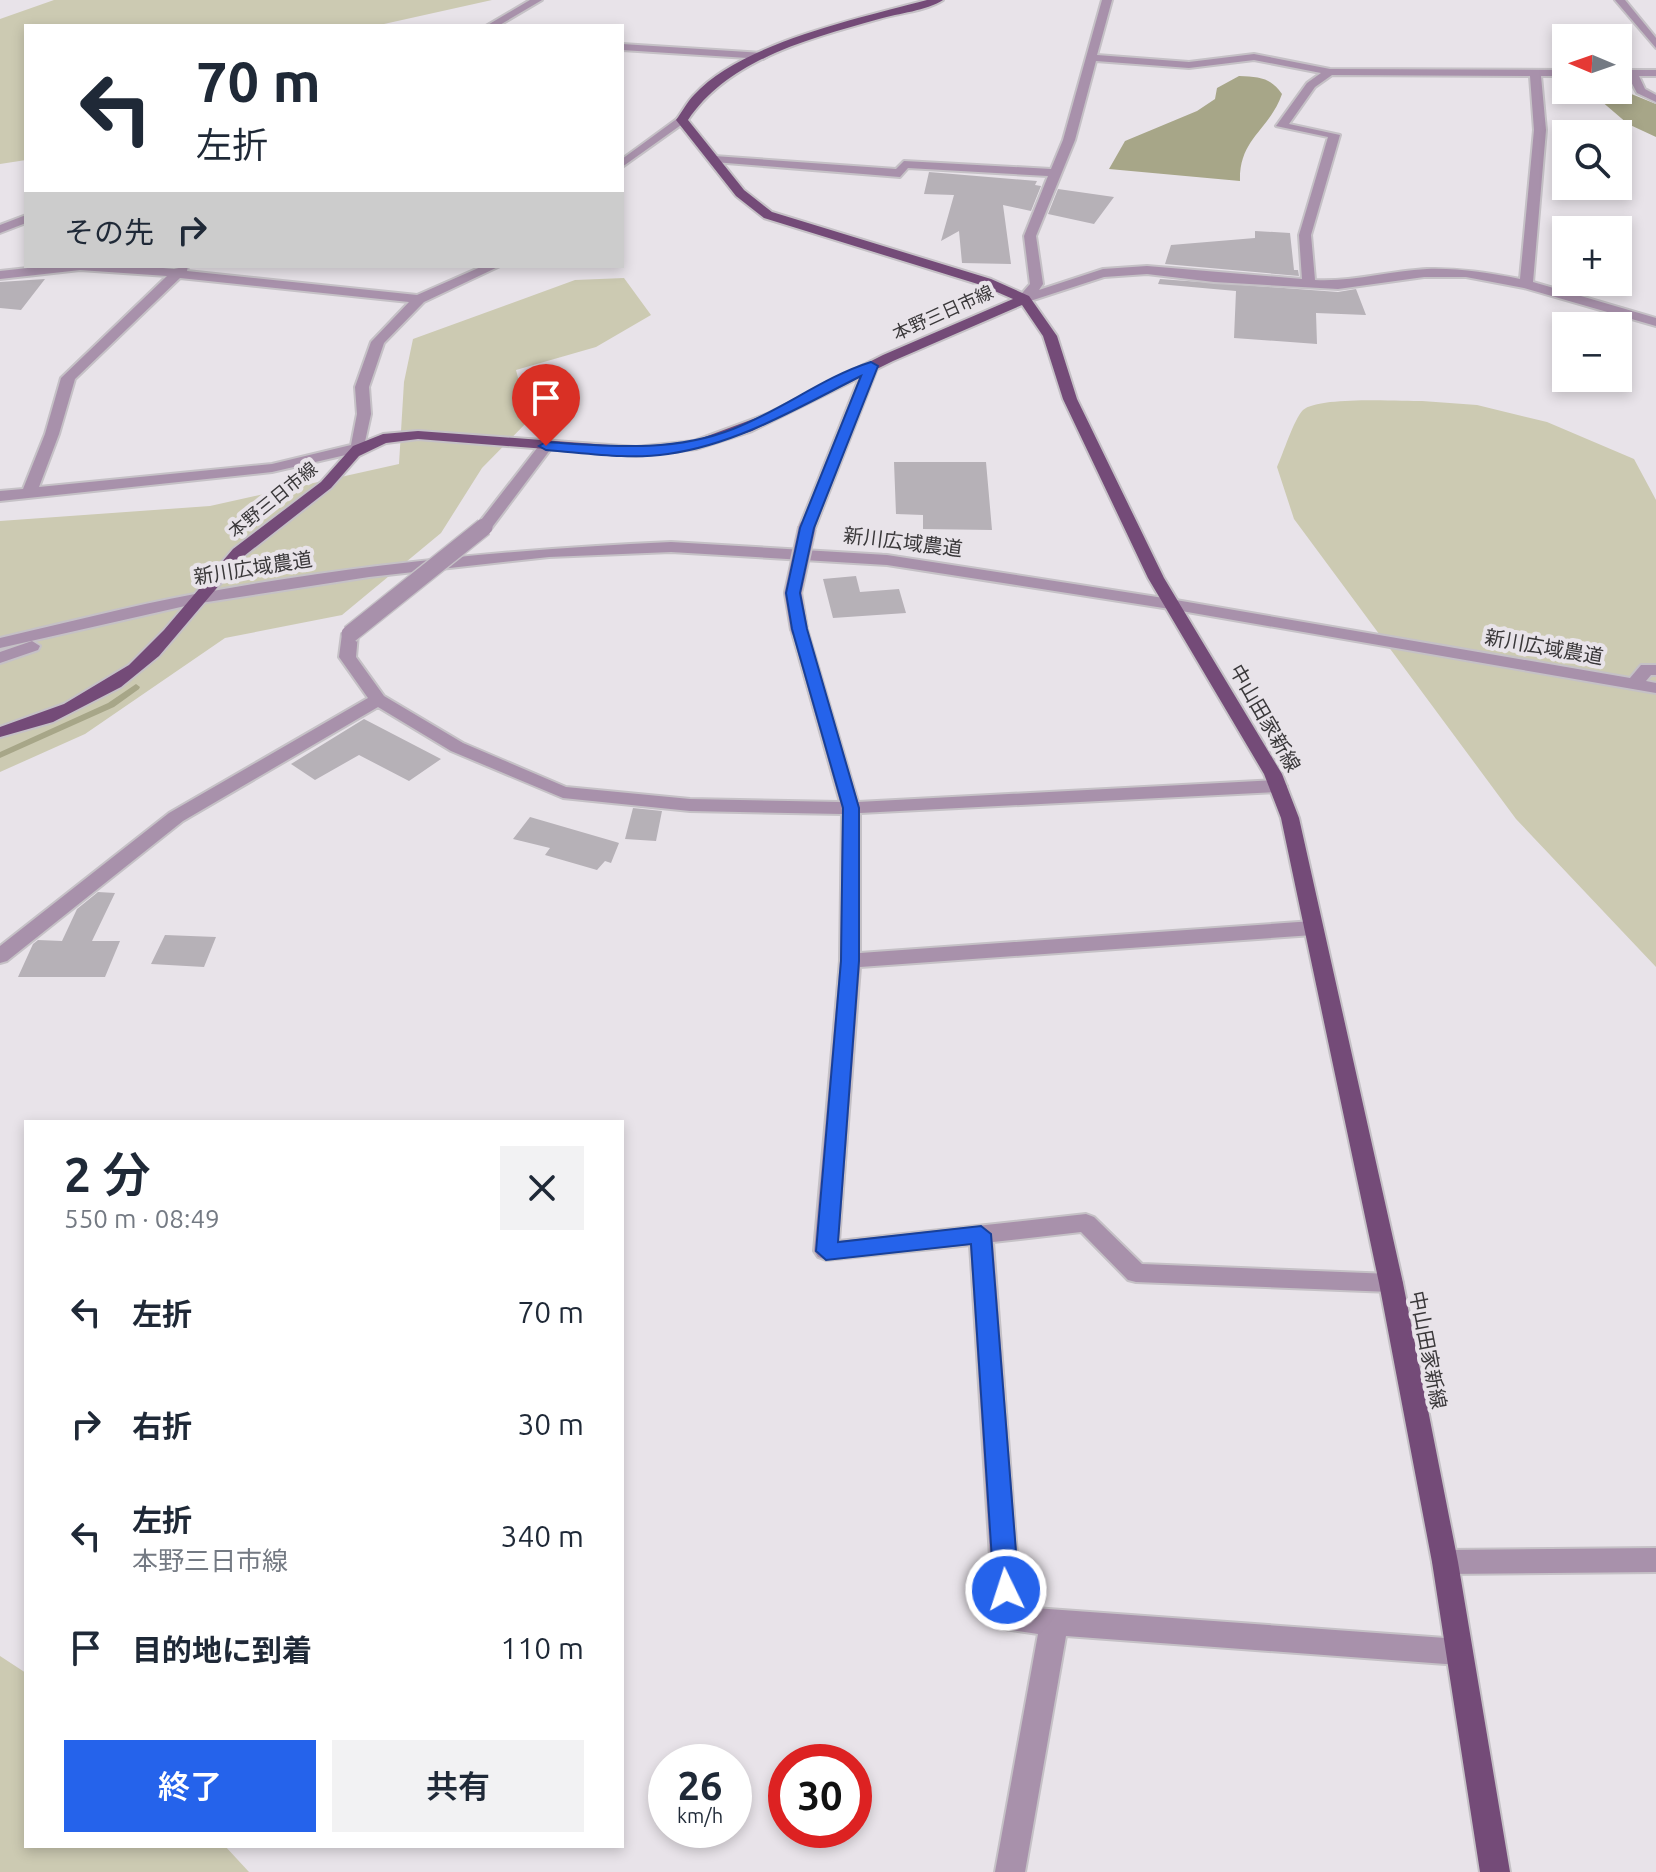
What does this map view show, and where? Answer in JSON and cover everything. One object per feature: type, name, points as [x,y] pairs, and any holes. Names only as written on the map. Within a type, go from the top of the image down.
[{"type":"main road","points":[[938,0],[763,56],[711,82],[682,120],[740,193],[768,215],[986,282],[1024,299]]},
{"type":"main road","name":"本野三日市線","points":[[0,732],[70,708],[130,674],[170,635],[194,599],[263,531],[329,483],[358,448],[393,438],[453,434],[546,446],[631,452],[668,450],[707,442],[739,432],[871,366],[1024,299]]},
{"type":"main road","name":"中山田家新線","points":[[1024,299],[1050,336],[1070,399],[1170,604],[1278,786],[1290,818],[1391,1283],[1445,1562],[1495,1872]]},
{"type":"street","points":[[495,24],[537,0]]},
{"type":"street","points":[[1024,299],[1037,284],[1030,236],[1053,173],[1069,140],[1107,0]]},
{"type":"street","points":[[1620,0],[1656,45]]},
{"type":"street","points":[[624,47],[763,56]]},
{"type":"street","points":[[1091,58],[1189,65],[1265,57],[1330,72],[1552,73]]},
{"type":"street","points":[[1309,284],[1305,235],[1334,135],[1282,126],[1311,85],[1330,72]]},
{"type":"street","points":[[1526,284],[1540,130],[1535,73]]},
{"type":"street","points":[[1656,73],[1632,73],[1641,91],[1656,99]]},
{"type":"street","points":[[624,163],[682,120]]},
{"type":"street","points":[[714,159],[900,173],[904,164],[1053,173]]},
{"type":"street","points":[[0,229],[24,220]]},
{"type":"street","points":[[0,275],[62,268]]},
{"type":"street","points":[[148,268],[182,269],[419,299]]},
{"type":"street","points":[[0,496],[272,468],[358,448],[364,414],[362,387],[378,342],[419,299],[489,268]]},
{"type":"street","points":[[29,493],[52,434],[68,378],[182,269]]},
{"type":"street","points":[[1024,299],[1103,273],[1147,270],[1338,285],[1438,273],[1466,273],[1526,284],[1656,322]]},
{"type":"street","points":[[871,366],[807,528],[793,593],[799,629],[851,808],[850,961],[826,1251],[1086,1223],[1136,1273],[1391,1283]]},
{"type":"street","points":[[546,446],[484,527],[350,634],[347,657],[378,700],[457,747],[563,792],[690,805],[851,808],[1278,786]]},
{"type":"street","name":"新川広域農道","points":[[0,643],[194,599],[384,570],[549,552],[671,547],[887,560],[1170,604],[1656,688]]},
{"type":"street","points":[[0,658],[87,623]]},
{"type":"street","points":[[1634,684],[1647,669],[1656,670]]},
{"type":"street","points":[[0,956],[176,817],[378,700]]},
{"type":"street","points":[[850,961],[1313,928]]},
{"type":"street","points":[[981,1234],[1008,1619],[1459,1652]]},
{"type":"street","points":[[1445,1562],[1656,1560]]},
{"type":"street","points":[[1010,1872],[1054,1623]]},
{"type":"shaded area","points":[[54,0],[492,0],[384,24],[24,24],[24,160],[0,164],[0,19]]},
{"type":"shaded area","points":[[1239,76],[1264,79],[1282,94],[1244,154],[1240,181],[1109,169],[1125,141],[1197,111],[1215,99],[1217,88]]},
{"type":"shaded area","points":[[1632,94],[1656,104],[1656,137],[1632,126],[1632,120],[1623,120],[1605,104],[1632,104]]},
{"type":"shaded area","points":[[624,278],[651,315],[596,347],[516,370],[529,420],[482,468],[441,533],[342,615],[225,638],[85,734],[0,772],[0,521],[210,506],[399,464],[404,382],[413,339],[575,280]]},
{"type":"shaded area","points":[[1341,401],[1477,405],[1547,422],[1634,459],[1656,500],[1656,967],[1516,819],[1294,519],[1277,467],[1303,410]]},
{"type":"shaded area","points":[[0,1656],[24,1672],[24,1848],[227,1848],[249,1872],[0,1872]]},
{"type":"building","points":[[929,172],[1037,181],[1035,185],[1041,186],[1031,211],[1003,205],[1011,264],[962,263],[959,231],[941,241],[954,195],[924,194]]},
{"type":"building","points":[[1058,189],[1114,197],[1094,224],[1048,214]]},
{"type":"building","points":[[1255,231],[1290,233],[1294,270],[1298,270],[1299,276],[1165,264],[1171,245],[1255,238]]},
{"type":"building","points":[[45,279],[21,310],[0,308],[0,282]]},
{"type":"building","points":[[1160,279],[1338,292],[1356,289],[1366,315],[1316,313],[1317,344],[1234,338],[1236,291],[1158,284]]},
{"type":"building","points":[[894,462],[986,462],[992,530],[923,529],[923,515],[896,514]]},
{"type":"building","points":[[856,576],[860,592],[899,589],[906,613],[833,618],[823,579]]},
{"type":"building","points":[[364,719],[441,759],[409,781],[359,755],[315,780],[291,764]]},
{"type":"building","points":[[633,808],[662,811],[656,841],[625,839]]},
{"type":"building","points":[[530,817],[619,843],[611,863],[605,861],[597,870],[545,855],[550,848],[513,839]]},
{"type":"building","points":[[98,892],[115,893],[92,941],[120,941],[105,977],[18,977],[33,944],[38,940],[62,941],[77,909]]},
{"type":"building","points":[[165,935],[216,937],[204,967],[151,964]]},
{"type":"waterway","points":[[0,755],[111,705],[136,687]]},
{"type":"route","points":[[546,446],[631,452],[668,450],[707,442],[739,432],[793,407],[871,366],[807,528],[793,593],[799,629],[831,730],[851,808],[850,961],[826,1251],[981,1234],[1006,1590]]}]
